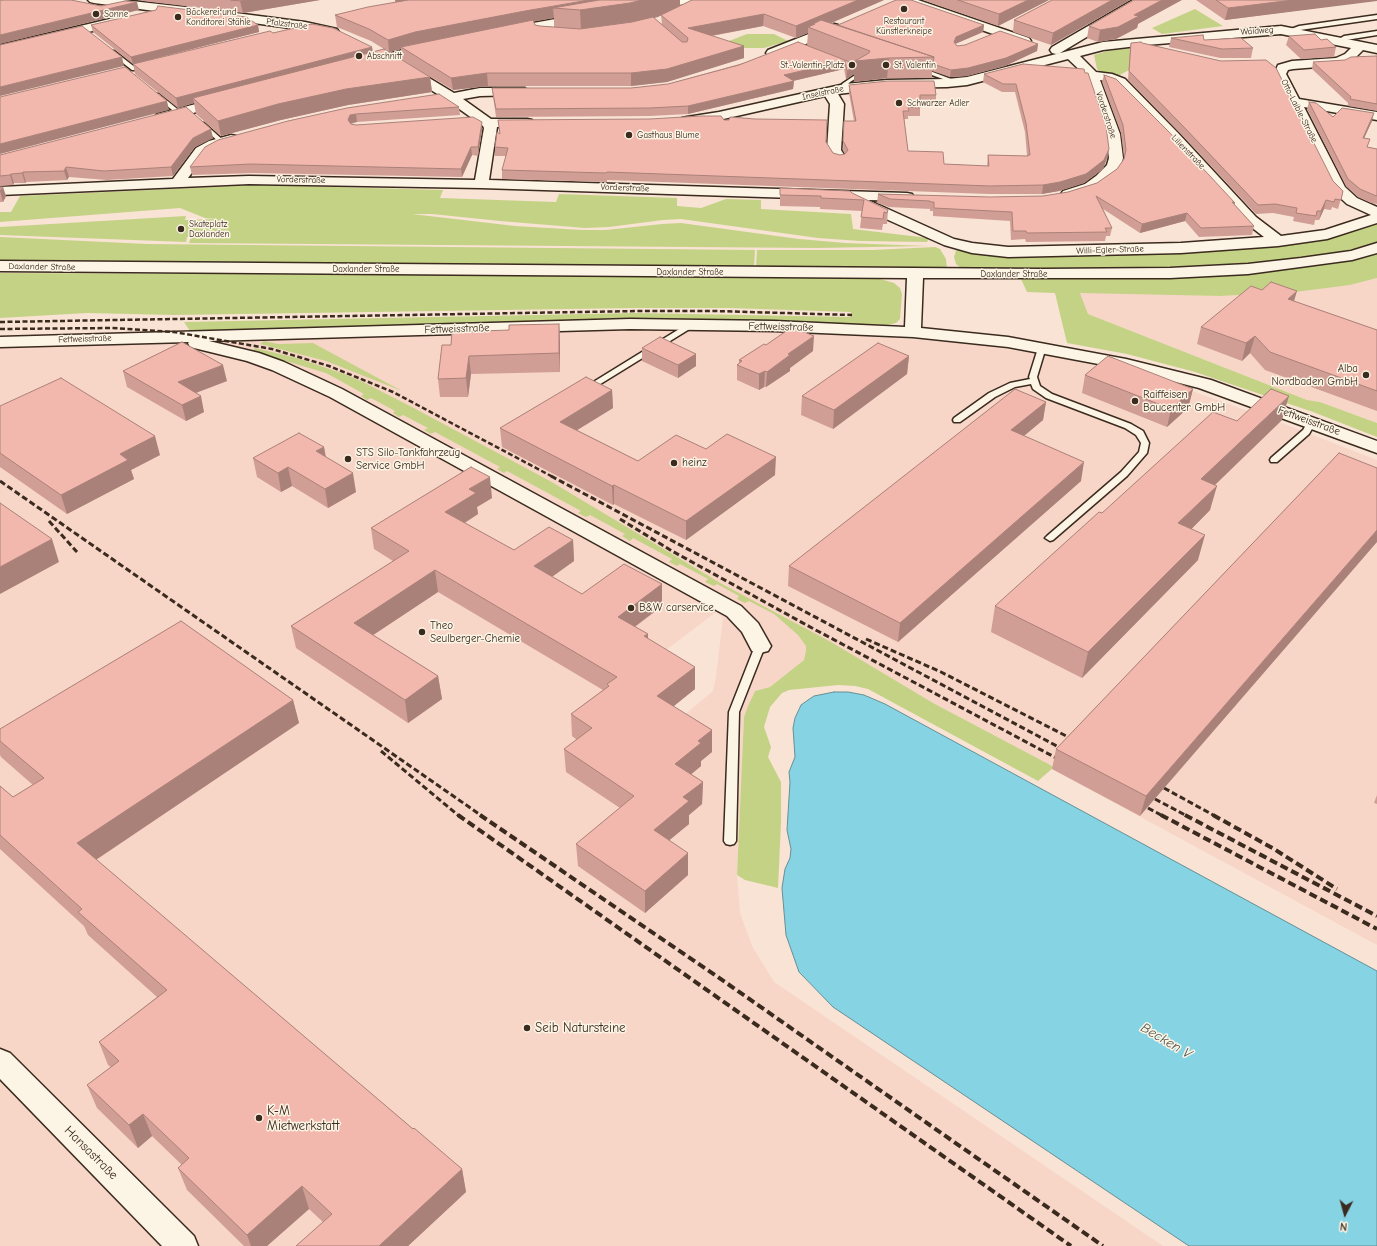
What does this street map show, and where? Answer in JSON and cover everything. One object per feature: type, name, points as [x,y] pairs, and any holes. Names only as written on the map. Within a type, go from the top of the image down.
[{"type":"street","points":[[94,0],[134,10],[193,9]]},
{"type":"street","points":[[643,8],[690,0]]},
{"type":"street","points":[[674,15],[691,7],[696,0]]},
{"type":"street","points":[[1059,52],[1141,0]]},
{"type":"street","points":[[900,1],[1033,44]]},
{"type":"street","points":[[0,49],[86,31],[134,10]]},
{"type":"street","name":"Pfalzstraße","points":[[211,14],[305,26],[346,36]]},
{"type":"street","points":[[495,34],[596,16]]},
{"type":"street","points":[[276,33],[335,20]]},
{"type":"street","points":[[761,57],[799,47],[821,37],[843,24]]},
{"type":"street","points":[[980,40],[1011,25]]},
{"type":"street","points":[[526,28],[535,32],[557,35]]},
{"type":"street","name":"Waidweg","points":[[1059,52],[1136,42],[1267,30],[1289,31],[1377,49]]},
{"type":"street","name":"Waidweg","points":[[1136,42],[1140,46],[1166,52]]},
{"type":"street","points":[[357,66],[442,44]]},
{"type":"street","name":"Otto-Laible-Straße","points":[[1360,46],[1349,57],[1339,62],[1286,66],[1282,68],[1280,74],[1296,102],[1339,189],[1352,201],[1377,212]]},
{"type":"street","points":[[371,48],[450,96],[485,121],[491,128],[481,184]]},
{"type":"street","name":"Vorderstraße","points":[[1055,197],[1078,192],[1090,187],[1108,173],[1114,166],[1116,158],[1113,134],[1092,75],[1087,69],[1059,52]]},
{"type":"street","name":"Inselstraße","points":[[672,122],[721,118],[845,88],[887,84],[956,82],[977,78],[1059,52]]},
{"type":"street","points":[[1272,64],[1286,66]]},
{"type":"street","points":[[128,72],[149,65]]},
{"type":"street","name":"Lilienstraße","points":[[1092,75],[1107,77],[1120,82],[1174,137],[1251,220],[1278,242]]},
{"type":"street","points":[[428,99],[488,91],[535,91]]},
{"type":"street","points":[[828,92],[834,97],[837,104],[834,125],[834,150],[839,158]]},
{"type":"street","points":[[150,121],[187,113],[234,98]]},
{"type":"street","points":[[1296,102],[1377,116]]},
{"type":"street","points":[[460,120],[543,123]]},
{"type":"street","points":[[178,182],[201,151],[222,142],[243,136]]},
{"type":"street","name":"Vorderstraße","points":[[0,191],[178,182],[256,180],[481,184],[921,198]]},
{"type":"street","name":"Willi-Egler-Straße","points":[[853,196],[854,199],[940,239],[988,250],[1008,252],[1063,252],[1226,246],[1278,242],[1327,234],[1377,218]]},
{"type":"street","name":"Daxlander Straße","points":[[0,266],[915,273],[1170,273],[1248,269],[1301,263],[1352,255],[1377,248]]},
{"type":"street","points":[[913,332],[915,273]]},
{"type":"street","name":"Fettweisstraße","points":[[0,342],[630,324],[845,328],[913,332],[978,338],[1042,347],[1162,372],[1205,384],[1377,447]]},
{"type":"street","name":"Fettweisstraße","points":[[169,337],[253,357],[297,373],[336,393],[734,611],[751,628],[760,646]]},
{"type":"street","name":"Hansastraße","points":[[0,1061],[183,1246]]},
{"type":"lane","points":[[1289,31],[1299,28],[1377,17]]},
{"type":"lane","points":[[1338,41],[1344,38],[1377,33]]},
{"type":"lane","points":[[106,47],[128,72]]},
{"type":"lane","points":[[913,67],[956,82]]},
{"type":"lane","points":[[845,88],[844,85],[848,81],[864,72],[857,69]]},
{"type":"lane","points":[[150,90],[187,113]]},
{"type":"lane","points":[[199,121],[222,142]]},
{"type":"lane","points":[[580,392],[692,325]]},
{"type":"lane","points":[[1042,347],[1035,366],[1033,377],[1036,387],[1049,396],[1128,426],[1140,433],[1145,443],[1143,453],[1124,474],[1050,538]]},
{"type":"lane","points":[[957,420],[992,395],[1013,385],[1034,381]]},
{"type":"lane","points":[[1274,460],[1306,432],[1312,422]]},
{"type":"lane","points":[[730,841],[734,712],[760,646]]},
{"type":"shaded area","points":[[1377,278],[1377,423],[1320,402],[1307,400],[1088,314],[1080,292],[1220,296],[1262,294],[1350,285]]},
{"type":"shaded area","points":[[631,329],[844,333],[981,345],[1052,356],[1121,371],[1192,391],[1287,425],[1377,460],[1377,945],[1052,769],[1053,767],[933,703],[804,660],[770,687],[755,691],[744,717],[737,875],[740,913],[752,946],[774,982],[1163,1246],[0,1246],[0,348]],"holes":[[[716,612],[723,617],[713,691],[657,738],[599,701]]]},
{"type":"green space","points":[[1195,9],[1223,26],[1162,34],[1152,28]]},
{"type":"green space","points":[[747,34],[774,34],[788,41],[764,48],[741,48],[729,41]]},
{"type":"green space","points":[[1132,48],[1129,70],[1118,76],[1101,72],[1097,69],[1094,55],[1107,51]]},
{"type":"green space","points":[[259,185],[443,190],[440,198],[556,202],[559,194],[677,198],[677,206],[701,208],[726,199],[761,200],[761,209],[851,214],[853,229],[928,238],[928,240],[927,242],[860,241],[818,238],[681,219],[609,227],[585,228],[432,214],[412,214],[515,226],[582,230],[606,230],[681,223],[799,239],[845,243],[928,246],[817,248],[189,243],[191,237],[187,237],[186,242],[0,235],[0,227],[186,216],[185,220],[218,219],[205,218],[180,208],[0,222],[0,212],[11,212],[20,196]]},
{"type":"green space","points":[[1377,224],[1377,243],[1344,251],[1272,262],[1144,268],[961,268],[956,264],[954,257],[957,247],[1162,253],[1223,250],[1305,243],[1335,237]]},
{"type":"green space","points":[[0,237],[147,244],[755,250],[754,267],[0,262]]},
{"type":"green space","points":[[935,247],[940,249],[946,259],[947,268],[756,267],[757,250],[873,250]]},
{"type":"green space","points":[[1377,254],[1377,278],[1350,285],[1295,292],[1220,296],[1080,293],[1088,314],[1307,400],[1320,402],[1377,423],[1377,437],[1313,412],[1195,372],[1127,354],[1067,343],[1055,293],[1027,292],[1021,279],[1173,277],[1236,274],[1332,264]]},
{"type":"green space","points":[[0,273],[861,277],[877,278],[894,283],[900,288],[902,294],[900,319],[896,323],[887,325],[753,320],[635,319],[190,331],[184,322],[635,313],[851,317],[851,312],[728,308],[635,308],[174,315],[87,313],[0,318]]},
{"type":"green space","points":[[264,341],[278,344],[313,343],[402,391],[326,361],[260,344]]},
{"type":"green space","points":[[255,348],[297,358],[344,374],[410,406],[550,481],[722,584],[831,642],[933,703],[1054,767],[1038,781],[868,689],[855,686],[838,685],[789,690],[782,693],[770,707],[764,727],[771,747],[768,757],[781,782],[778,888],[745,880],[737,875],[744,717],[755,691],[770,687],[804,660],[806,646],[798,635],[774,614],[749,601],[745,603],[737,599],[739,596],[717,584],[714,586],[705,582],[708,579],[680,564],[677,566],[669,562],[672,559],[633,538],[630,541],[622,536],[625,534],[590,515],[586,517],[578,513],[581,511],[507,471],[504,473],[497,469],[500,467],[435,432],[431,434],[424,430],[428,428],[403,415],[399,417],[393,413],[395,411],[371,398],[367,400],[361,396],[364,394],[326,373],[252,351]]},
{"type":"water","name":"Becken V","points":[[834,692],[848,692],[864,695],[885,704],[1377,971],[1377,1246],[1189,1246],[833,1007],[799,972],[786,935],[782,888],[785,869],[790,858],[791,849],[787,830],[790,782],[789,772],[795,757],[793,728],[795,718],[801,705],[814,696]]},
{"type":"building","points":[[71,0],[101,6],[125,1],[137,2],[0,35],[0,1]]},
{"type":"building","points":[[408,0],[589,0],[415,32],[388,40],[369,29],[335,15]]},
{"type":"building","points":[[599,0],[642,0],[580,10],[553,8]]},
{"type":"building","points":[[692,0],[858,0],[796,26],[764,14],[688,28],[744,46],[667,69],[631,73],[487,73],[451,78],[401,47],[533,20],[535,25],[540,26],[580,29],[632,22],[653,17],[682,42],[687,42],[688,38],[661,15]]},
{"type":"building","points":[[896,0],[911,0],[984,25],[956,37],[954,42],[957,46],[965,45],[1000,31],[1038,44],[1006,58],[968,68],[951,70],[933,64],[934,57],[838,25]]},
{"type":"building","points":[[958,0],[1028,0],[999,14]]},
{"type":"building","points":[[1052,0],[1112,0],[1053,33],[1014,20]]},
{"type":"building","points":[[1134,0],[1162,0],[1134,15],[1139,16],[1118,27],[1100,30],[1089,26]]},
{"type":"building","points":[[1216,0],[1293,0],[1228,8]]},
{"type":"building","points":[[158,6],[246,17],[258,25],[131,57],[91,25],[156,10]]},
{"type":"building","points":[[821,20],[934,57],[889,58],[855,61],[870,51],[808,27]]},
{"type":"building","points":[[312,24],[333,28],[372,47],[176,98],[133,64],[270,31],[273,33]]},
{"type":"building","points":[[82,26],[122,57],[0,87],[0,45]]},
{"type":"building","points":[[1315,34],[1321,40],[1327,39],[1336,47],[1304,50],[1289,36]]},
{"type":"building","points":[[1203,35],[1204,40],[1241,38],[1253,48],[1222,49],[1171,38]]},
{"type":"building","points":[[798,42],[855,64],[855,66],[847,71],[845,61],[784,75],[794,81],[688,106],[650,108],[496,109],[492,88],[631,88],[668,84],[739,65]]},
{"type":"building","points":[[1141,42],[1221,61],[1266,60],[1276,68],[1333,181],[1343,191],[1341,200],[1335,199],[1334,202],[1326,200],[1321,211],[1317,211],[1316,216],[1296,213],[1297,208],[1275,204],[1258,205],[1129,71],[1131,43]]},
{"type":"building","points":[[384,49],[430,77],[346,89],[278,104],[218,121],[193,98]]},
{"type":"building","points":[[1377,56],[1377,104],[1350,99],[1351,97],[1313,62],[1345,60],[1351,57]]},
{"type":"building","points":[[1023,64],[1084,69],[1085,73],[1088,73],[1106,126],[1109,149],[1104,160],[1086,174],[1060,182],[1043,185],[990,186],[607,172],[502,170],[508,148],[495,147],[497,132],[500,134],[498,120],[650,119],[721,116],[724,120],[729,120],[730,117],[755,119],[827,120],[826,142],[833,153],[840,155],[845,154],[848,150],[843,141],[844,121],[856,121],[849,85],[888,81],[934,81],[936,95],[920,95],[920,108],[908,107],[909,111],[903,111],[908,151],[943,152],[944,164],[989,166],[988,155],[1030,155],[1026,123],[1016,84],[1003,84],[984,74]]},
{"type":"building","points":[[125,67],[167,101],[0,144],[0,97]]},
{"type":"building","points":[[1104,75],[1116,79],[1170,133],[1235,203],[1232,202],[1254,226],[1201,228],[1187,213],[1142,224],[1096,196],[1112,228],[1105,228],[1107,232],[1027,233],[1026,231],[1013,231],[1012,212],[934,208],[934,202],[930,201],[890,199],[878,194],[990,197],[1043,196],[1068,192],[1097,183],[1117,169],[1124,159],[1126,150],[1123,125]]},
{"type":"building","points":[[439,94],[459,107],[356,114],[350,115],[348,120],[351,124],[356,125],[473,117],[482,122],[478,147],[471,147],[461,169],[251,164],[190,167],[205,147],[218,140],[288,121],[347,108]]},
{"type":"building","points":[[1309,102],[1316,103],[1333,117],[1342,108],[1374,113],[1363,138],[1370,139],[1367,147],[1377,149],[1377,196],[1360,189],[1348,179]]},
{"type":"building","points":[[186,107],[211,129],[193,138],[171,167],[104,171],[66,167],[64,171],[23,172],[0,176],[0,155]]},
{"type":"building","points":[[780,188],[850,191],[888,210],[887,213],[884,212],[883,219],[861,217],[864,200],[821,198],[821,196],[780,195]]},
{"type":"building","points":[[1271,282],[1297,291],[1288,299],[1377,330],[1377,391],[1270,352],[1255,336],[1246,343],[1201,327],[1251,286],[1262,290]]},
{"type":"building","points":[[559,324],[559,353],[469,356],[466,378],[438,379],[442,345],[451,345],[452,332],[509,330],[509,325]]},
{"type":"building","points":[[792,327],[814,336],[788,354],[790,355],[767,372],[765,371],[759,374],[737,365],[742,361],[739,360],[764,344],[766,345]]},
{"type":"building","points":[[660,337],[696,354],[678,365],[642,348]]},
{"type":"building","points":[[182,342],[223,365],[178,382],[201,396],[182,405],[123,371]]},
{"type":"building","points":[[878,343],[909,356],[834,410],[802,396]]},
{"type":"building","points":[[1108,356],[1193,389],[1171,409],[1085,375]]},
{"type":"building","points":[[586,377],[612,390],[560,422],[638,461],[676,435],[706,449],[727,434],[776,457],[686,521],[614,485],[612,486],[500,428]]},
{"type":"building","points":[[61,378],[155,436],[120,454],[128,460],[61,495],[0,453],[0,406]]},
{"type":"building","points":[[1015,389],[1046,402],[1011,430],[1084,462],[900,623],[789,566]]},
{"type":"building","points":[[1271,389],[1289,396],[1201,479],[1217,486],[1178,523],[1205,535],[1088,652],[995,606],[1099,512],[1102,513],[1213,412],[1237,421]]},
{"type":"building","points":[[299,433],[324,447],[316,451],[353,473],[325,489],[288,467],[278,473],[253,458]]},
{"type":"building","points":[[1339,453],[1377,468],[1377,530],[1146,796],[1056,749]]},
{"type":"building","points":[[471,467],[490,477],[469,489],[476,493],[445,512],[514,550],[549,527],[573,540],[534,566],[582,594],[624,564],[662,584],[618,617],[648,634],[644,636],[695,667],[657,696],[712,730],[698,741],[701,743],[675,764],[703,782],[683,797],[689,801],[654,830],[688,853],[645,891],[576,844],[634,796],[564,749],[592,728],[571,714],[609,686],[607,684],[617,677],[435,570],[354,623],[438,676],[405,700],[291,626],[409,551],[371,528]]},
{"type":"building","points":[[0,503],[52,539],[0,567]]},
{"type":"building","points":[[181,621],[293,700],[77,843],[462,1169],[379,1246],[296,1246],[332,1214],[302,1186],[247,1235],[178,1168],[189,1158],[143,1114],[129,1125],[87,1085],[119,1061],[99,1042],[167,990],[78,912],[82,909],[0,835],[0,786],[13,797],[44,778],[0,741],[0,729]]},
{"type":"railway","points":[[0,322],[638,311],[715,311],[852,315]]},
{"type":"railway","points":[[0,329],[112,328],[174,332],[272,349],[329,366],[393,392],[553,477]]},
{"type":"railway","points":[[551,476],[1068,752]]},
{"type":"railway","points":[[0,481],[482,816]]},
{"type":"railway","points":[[620,519],[672,551],[812,628],[1060,760]]},
{"type":"railway","points":[[49,521],[77,552]]},
{"type":"railway","points":[[866,639],[941,672],[1078,742]]},
{"type":"railway","points":[[381,751],[459,816]]},
{"type":"railway","points":[[1164,788],[1215,816]]},
{"type":"railway","points":[[1155,799],[1187,816]]},
{"type":"railway","points":[[1148,808],[1163,816]]},
{"type":"railway","points":[[458,815],[1071,1246]]},
{"type":"railway","points":[[480,815],[715,975],[1103,1246]]},
{"type":"railway","points":[[1161,815],[1377,929]]},
{"type":"railway","points":[[1185,815],[1377,916]]},
{"type":"railway","points":[[1213,815],[1274,849],[1337,889]]},
{"type":"place","name":"Restaurant Künstlerkneipe","points":[[904,9]]},
{"type":"place","name":"Sonne","points":[[96,14]]},
{"type":"place","name":"Bäckerei und Konditorei Stähle","points":[[178,17]]},
{"type":"place","name":"Abschnitt","points":[[359,56]]},
{"type":"place","name":"St.-Valentin-Platz","points":[[852,65]]},
{"type":"place","name":"St. Valentin","points":[[886,65]]},
{"type":"place","name":"Schwarzer Adler","points":[[899,103]]},
{"type":"place","name":"Gasthaus Blume","points":[[629,135]]},
{"type":"place","name":"Skateplatz Daxlanden","points":[[181,229]]},
{"type":"place","name":"Alba Nordbaden GmbH","points":[[1366,375]]},
{"type":"place","name":"Raiffeisen Baucenter GmbH","points":[[1135,401]]},
{"type":"place","name":"STS Silo-Tankfahrzeug Service GmbH","points":[[348,459]]},
{"type":"place","name":"heinz","points":[[674,463]]},
{"type":"place","name":"B&W carservice","points":[[631,608]]},
{"type":"place","name":"Theo Seulberger-Chemie","points":[[422,632]]},
{"type":"place","name":"Seib Natursteine","points":[[527,1028]]},
{"type":"place","name":"K-M Mietwerkstatt","points":[[259,1118]]}]
